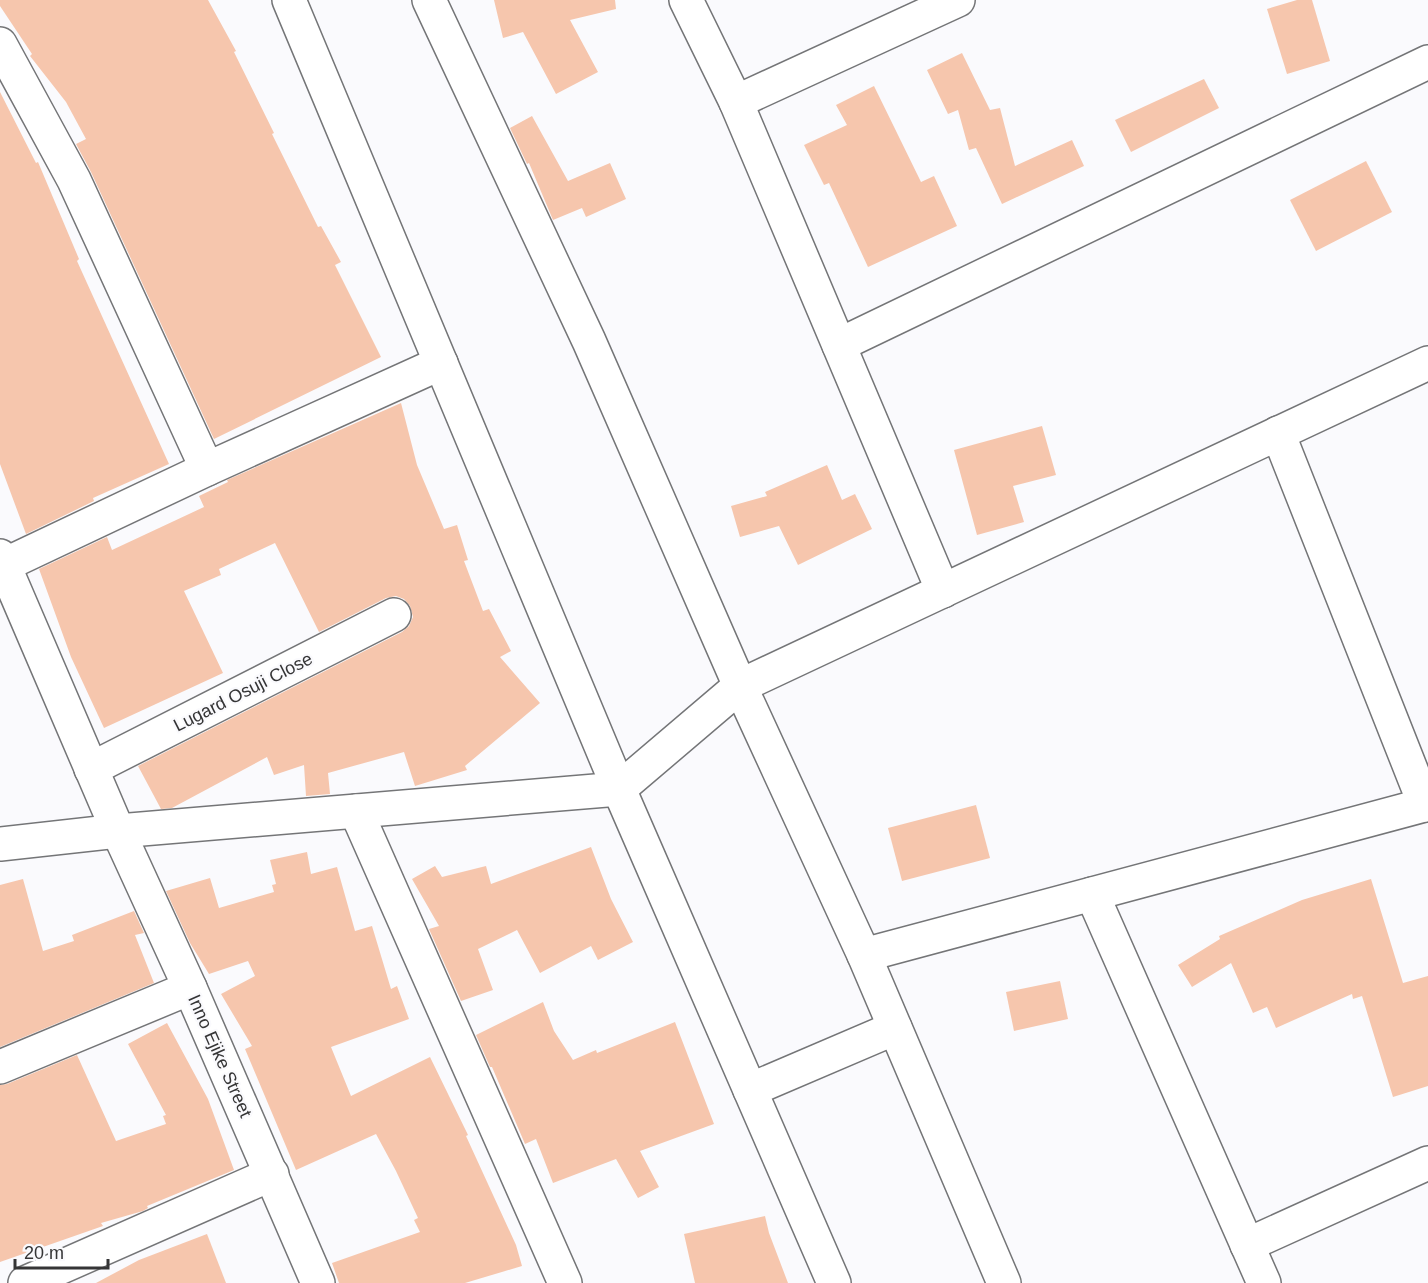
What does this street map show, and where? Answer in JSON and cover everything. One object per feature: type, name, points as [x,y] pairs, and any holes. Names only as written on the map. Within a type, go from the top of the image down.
[{"type":"street","points":[[289,0],[619,789],[834,1283]]},
{"type":"street","points":[[429,0],[589,341],[740,686],[864,955],[1004,1283]]},
{"type":"street","points":[[686,0],[736,102],[943,591]]},
{"type":"street","points":[[736,102],[958,0]]},
{"type":"street","points":[[0,44],[74,180],[207,469]]},
{"type":"street","points":[[839,345],[1428,62]]},
{"type":"street","points":[[2,560],[441,363]]},
{"type":"street","points":[[0,844],[118,831],[619,789],[740,686],[1428,363]]},
{"type":"street","points":[[864,955],[1427,804],[1278,434]]},
{"type":"street","name":"Inno Ejike Street","points":[[2,560],[10,606],[91,769],[190,988],[318,1283]]},
{"type":"street","name":"Lugard Osuji Close","points":[[91,769],[394,615]]},
{"type":"street","points":[[356,811],[565,1283]]},
{"type":"street","points":[[1092,894],[1264,1283]]},
{"type":"street","points":[[0,1067],[190,988]]},
{"type":"street","points":[[750,1090],[895,1028]]},
{"type":"street","points":[[1246,1245],[1428,1164]]},
{"type":"street","points":[[25,1283],[272,1174]]},
{"type":"building","points":[[0,0],[208,0],[236,51],[234,52],[274,133],[272,134],[318,227],[321,226],[341,262],[335,265],[381,357],[214,439],[76,144],[86,139],[66,102],[30,56],[32,54],[0,6]]},
{"type":"building","points":[[494,0],[615,0],[616,9],[570,20],[598,72],[556,94],[523,32],[503,38]]},
{"type":"building","points":[[1297,0],[1312,0],[1330,61],[1287,74],[1267,9]]},
{"type":"building","points":[[962,53],[990,110],[1000,108],[1015,166],[1072,140],[1084,166],[1002,204],[976,148],[969,150],[958,110],[948,114],[927,70]]},
{"type":"building","points":[[1204,79],[1219,108],[1131,152],[1115,120]]},
{"type":"building","points":[[874,86],[921,182],[934,176],[957,226],[868,267],[829,183],[824,185],[804,145],[847,125],[836,105]]},
{"type":"building","points":[[0,92],[36,163],[38,162],[79,259],[77,261],[169,464],[93,498],[94,501],[26,534],[0,464]]},
{"type":"building","points":[[532,116],[568,181],[610,163],[626,199],[586,217],[582,208],[553,220],[529,163],[527,164],[510,128]]},
{"type":"building","points":[[1366,161],[1392,212],[1316,251],[1290,200]]},
{"type":"building","points":[[401,403],[417,465],[444,529],[457,525],[468,560],[464,561],[483,611],[489,609],[511,651],[500,657],[540,703],[465,766],[467,770],[415,786],[404,752],[328,773],[330,794],[306,796],[304,765],[274,775],[267,757],[172,808],[161,809],[138,766],[402,632],[409,626],[413,617],[410,606],[404,599],[396,596],[386,598],[319,632],[275,543],[219,569],[221,575],[184,591],[223,673],[104,728],[71,657],[39,569],[107,537],[112,550],[204,507],[199,496],[228,482],[227,480]]},
{"type":"building","points":[[1042,426],[1056,475],[1013,486],[1024,522],[977,535],[954,450]]},
{"type":"building","points":[[827,465],[842,500],[855,494],[872,529],[798,565],[779,526],[740,537],[731,506],[767,496],[765,492]]},
{"type":"building","points":[[976,805],[990,858],[902,881],[888,828]]},
{"type":"building","points":[[591,847],[611,899],[633,942],[598,960],[591,946],[540,973],[517,930],[478,949],[493,990],[461,1001],[429,929],[439,926],[412,879],[435,866],[442,877],[486,866],[491,884]]},
{"type":"building","points":[[307,852],[311,874],[337,867],[355,931],[372,926],[391,989],[397,986],[409,1019],[331,1047],[351,1096],[430,1057],[468,1135],[466,1136],[516,1245],[522,1266],[465,1283],[339,1283],[332,1263],[420,1232],[414,1220],[418,1218],[376,1134],[296,1170],[245,1049],[252,1046],[221,994],[255,976],[248,961],[209,974],[190,943],[166,891],[210,878],[219,908],[274,892],[272,885],[276,884],[270,860]]},
{"type":"building","points":[[23,879],[43,951],[74,941],[72,935],[134,911],[144,933],[135,935],[154,983],[0,1047],[0,885]]},
{"type":"building","points":[[1371,879],[1403,983],[1428,976],[1428,1086],[1393,1097],[1362,996],[1353,999],[1352,994],[1276,1028],[1267,1007],[1253,1013],[1231,963],[1192,987],[1178,965],[1220,939],[1219,936],[1302,900]]},
{"type":"building","points":[[1060,981],[1068,1019],[1014,1031],[1006,992]]},
{"type":"building","points":[[543,1002],[554,1031],[573,1060],[596,1050],[597,1053],[675,1022],[714,1124],[640,1151],[659,1187],[638,1198],[616,1159],[553,1183],[536,1139],[525,1144],[476,1035]]},
{"type":"building","points":[[167,1023],[208,1099],[234,1170],[147,1206],[148,1208],[143,1211],[101,1223],[103,1226],[0,1262],[0,1085],[77,1055],[116,1141],[166,1124],[163,1116],[166,1115],[128,1044]]},
{"type":"building","points":[[765,1216],[788,1283],[695,1283],[684,1234]]},
{"type":"building","points":[[207,1234],[226,1283],[96,1283],[139,1260]]}]
